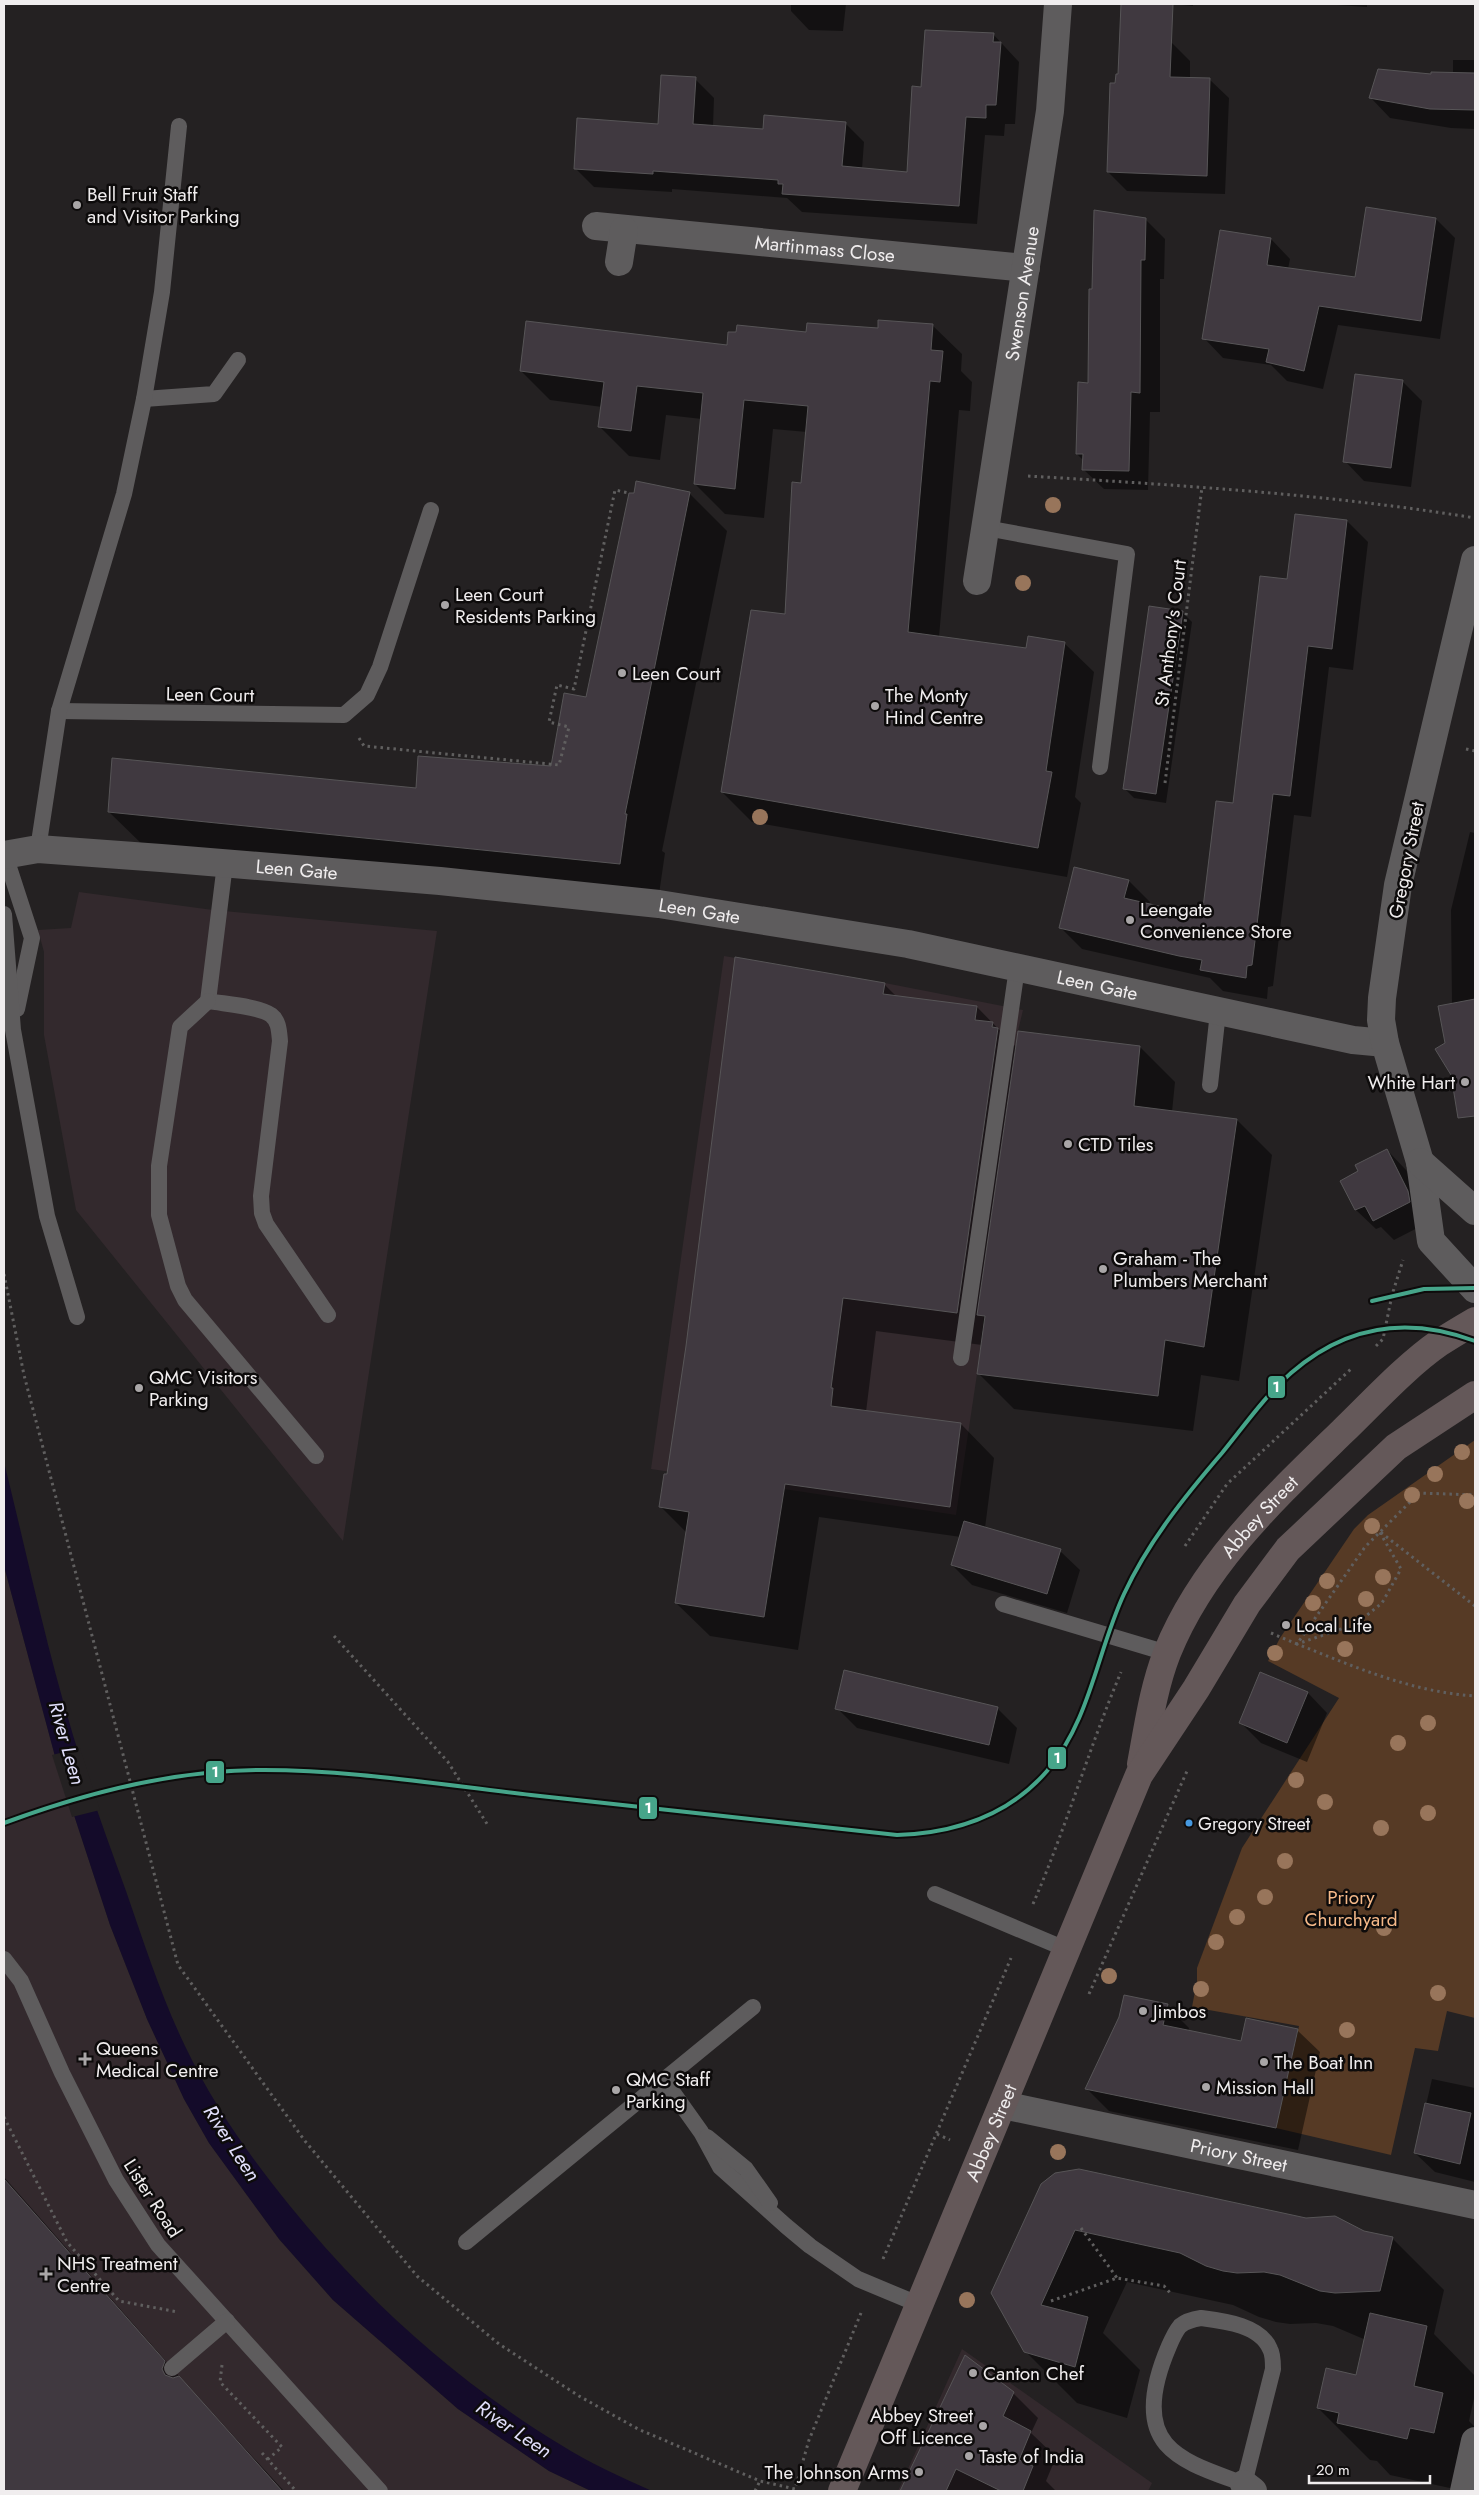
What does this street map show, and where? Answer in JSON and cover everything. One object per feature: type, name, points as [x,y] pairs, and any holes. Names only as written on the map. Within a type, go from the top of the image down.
[{"type":"main road","name":"Abbey Street","points":[[1139,1775],[1154,1694],[1167,1653],[1197,1594],[1229,1548],[1258,1514],[1392,1384],[1438,1343],[1475,1321]]},
{"type":"main road","name":"Abbey Street","points":[[842,2491],[1139,1775],[1196,1689],[1247,1604],[1288,1549],[1396,1447],[1475,1395]]},
{"type":"street","name":"Swenson Avenue","points":[[977,581],[1050,111],[1058,4]]},
{"type":"street","name":"Martinmass Close","points":[[596,226],[1026,268]]},
{"type":"street","points":[[619,262],[624,230]]},
{"type":"street","name":"Gregory Street","points":[[1475,560],[1398,885],[1382,998],[1381,1020],[1385,1043],[1420,1162],[1431,1242],[1475,1289]]},
{"type":"street","name":"Leen Gate","points":[[5,855],[38,849],[440,881],[659,904],[908,944],[1218,1012],[1353,1040],[1385,1043]]},
{"type":"street","points":[[1420,1162],[1475,1211]]},
{"type":"street","name":"Priory Street","points":[[1003,2106],[1475,2205]]},
{"type":"street","points":[[1464,2491],[1475,2441]]},
{"type":"lane","points":[[38,849],[58,711],[124,494],[144,399],[162,292],[179,126]]},
{"type":"lane","points":[[144,399],[214,394],[238,360]]},
{"type":"lane","points":[[344,715],[367,695],[380,667],[431,510]]},
{"type":"lane","points":[[986,528],[1127,554],[1100,767]]},
{"type":"lane","name":"Leen Court","points":[[58,711],[298,716],[344,715]]},
{"type":"lane","points":[[5,855],[32,938],[13,1030]]},
{"type":"lane","points":[[225,864],[208,1001],[180,1027],[158,1166],[159,1215],[178,1286],[185,1300],[316,1456]]},
{"type":"lane","points":[[4,914],[13,1030],[47,1216],[77,1317]]},
{"type":"lane","points":[[961,1358],[1017,968]]},
{"type":"lane","points":[[208,1001],[263,1011],[272,1016],[279,1026],[280,1041],[263,1172],[262,1213],[266,1224],[328,1315]]},
{"type":"lane","points":[[1210,1085],[1218,1012]]},
{"type":"lane","points":[[1003,1604],[1167,1653]]},
{"type":"lane","points":[[936,1894],[1068,1950]]},
{"type":"lane","name":"Lister Road","points":[[4,1959],[21,1981],[62,2073],[116,2180],[158,2245],[380,2491]]},
{"type":"lane","points":[[466,2242],[753,2007]]},
{"type":"lane","points":[[664,2080],[701,2132],[746,2169],[786,2226],[818,2252],[858,2280],[918,2304]]},
{"type":"lane","points":[[1201,2318],[1240,2326],[1258,2334],[1270,2349],[1273,2369],[1248,2488],[1174,2452],[1165,2443],[1158,2429],[1153,2402],[1160,2368],[1176,2332],[1182,2325],[1192,2320],[1201,2318]]},
{"type":"lane","points":[[172,2368],[226,2321]]},
{"type":"path","points":[[994,474],[1202,487],[1424,509],[1475,518]]},
{"type":"path","name":"St Anthony's Court","points":[[1165,783],[1202,487]]},
{"type":"path","points":[[344,715],[364,746],[559,765],[569,727],[548,722],[557,685],[574,688],[615,490],[628,493]]},
{"type":"path","points":[[4,1274],[24,1375],[178,1965],[305,2141],[417,2276],[499,2344],[579,2396],[638,2429],[760,2481],[795,2489],[809,2440],[871,2286],[937,2134]]},
{"type":"path","points":[[1297,1644],[1365,1547],[1419,1493],[1475,1495]]},
{"type":"path","points":[[1379,1531],[1475,1606]]},
{"type":"path","points":[[1297,1644],[1356,1624],[1382,1603],[1401,1569],[1379,1531]]},
{"type":"path","points":[[1267,1632],[1381,1678],[1446,1694],[1475,1696]]},
{"type":"path","points":[[334,1636],[448,1762],[489,1827]]},
{"type":"path","points":[[1089,1995],[1187,1769]]},
{"type":"path","points":[[4,2117],[67,2242],[118,2301],[226,2321],[220,2382],[282,2447],[267,2460]]},
{"type":"path","points":[[1081,2228],[1117,2278]]},
{"type":"path","points":[[1051,2300],[1117,2278],[1164,2286],[1192,2320]]},
{"type":"path","points":[[262,2454],[296,2491]]},
{"type":"path","points":[[755,2491],[760,2481]]},
{"type":"shaded area","points":[[79,892],[213,910],[437,931],[343,1541],[76,1210],[44,1035],[44,952],[38,930],[71,928]]},
{"type":"shaded area","points":[[724,956],[885,983],[1023,1010],[1018,1031],[977,1374],[956,1515],[651,1469]]},
{"type":"shaded area","name":"Queens Medical Centre","points":[[4,1566],[56,1760],[110,1925],[147,2019],[184,2099],[209,2143],[279,2239],[333,2300],[458,2409],[549,2471],[591,2491],[4,2491]]},
{"type":"shaded area","points":[[962,2349],[1152,2483],[1148,2491],[898,2491]]},
{"type":"green space","name":"Priory Churchyard","points":[[1475,1440],[1475,2018],[1447,2011],[1438,2051],[1415,2048],[1391,2155],[1276,2128],[1299,2026],[1192,2007],[1197,1981],[1197,1968],[1242,1848],[1339,1698],[1268,1661],[1280,1638],[1354,1529],[1368,1515]]},
{"type":"water","name":"River Leen","points":[[4,1462],[50,1652],[70,1727],[92,1796],[168,2008],[185,2046],[220,2109],[261,2168],[319,2241],[415,2337],[485,2394],[522,2420],[583,2458],[652,2491],[591,2491],[549,2471],[458,2409],[333,2300],[279,2239],[209,2143],[184,2099],[147,2019],[110,1925],[56,1760],[4,1566]]},
{"type":"pier","points":[[80,1748],[100,1810],[72,1817],[52,1755]]},
{"type":"building","points":[[1121,4],[1173,4],[1170,77],[1210,78],[1207,176],[1107,172],[1110,83],[1115,83],[1116,74],[1118,74]]},
{"type":"building","points":[[925,30],[994,33],[993,42],[1001,42],[996,105],[986,105],[986,118],[966,117],[959,206],[782,194],[783,184],[778,184],[778,180],[653,171],[653,174],[574,169],[577,118],[658,124],[661,75],[696,77],[693,124],[763,129],[764,115],[846,122],[842,166],[907,172],[912,86],[921,87]]},
{"type":"building","points":[[1378,69],[1431,74],[1431,72],[1475,73],[1475,110],[1430,109],[1369,98]]},
{"type":"building","points":[[1366,207],[1436,218],[1421,321],[1319,306],[1304,371],[1266,362],[1269,349],[1202,339],[1220,230],[1271,238],[1267,265],[1355,277]]},
{"type":"building","points":[[1094,210],[1146,218],[1145,260],[1141,260],[1140,393],[1131,392],[1129,471],[1082,470],[1083,454],[1076,454],[1078,382],[1088,383],[1089,289],[1092,289]]},
{"type":"building","points":[[878,320],[933,324],[931,350],[943,351],[940,382],[930,381],[908,632],[1026,648],[1028,636],[1065,642],[1046,771],[1052,772],[1038,848],[721,792],[751,610],[785,614],[792,482],[801,483],[808,406],[744,400],[735,489],[694,484],[703,393],[637,386],[631,431],[598,427],[604,382],[520,371],[526,321],[727,345],[728,332],[736,332],[737,325],[806,332],[807,323],[878,328]]},
{"type":"building","points":[[1355,374],[1403,380],[1391,468],[1343,462]]},
{"type":"building","name":"Leen Court","points":[[636,481],[690,492],[625,814],[627,814],[620,864],[108,812],[112,758],[416,788],[418,756],[551,766],[564,693],[586,697],[629,493],[634,493]]},
{"type":"building","points":[[1295,514],[1347,520],[1332,649],[1308,646],[1290,796],[1273,794],[1252,965],[1247,966],[1246,978],[1200,970],[1202,960],[1059,928],[1074,867],[1129,880],[1124,898],[1202,916],[1216,801],[1233,803],[1260,576],[1287,579]]},
{"type":"building","points":[[1149,606],[1183,611],[1156,794],[1123,789]]},
{"type":"building","points":[[735,957],[885,983],[883,994],[977,1006],[975,1020],[993,1022],[992,1027],[998,1028],[957,1313],[843,1298],[831,1388],[833,1388],[831,1406],[961,1423],[950,1507],[785,1484],[764,1617],[675,1603],[689,1512],[659,1507],[664,1474],[667,1474],[686,1346]]},
{"type":"building","name":"White Hart","points":[[1475,999],[1475,1116],[1458,1118],[1451,1075],[1435,1049],[1445,1043],[1438,1006]]},
{"type":"building","name":"Graham - The Plumbers Merchant","points":[[1018,1031],[1140,1046],[1134,1106],[1237,1119],[1204,1347],[1165,1340],[1158,1396],[977,1374],[985,1316],[977,1315]]},
{"type":"building","points":[[1387,1149],[1408,1191],[1410,1202],[1373,1221],[1365,1206],[1355,1210],[1340,1181],[1358,1171],[1355,1165]]},
{"type":"building","points":[[964,1521],[1061,1549],[1047,1594],[951,1565]]},
{"type":"building","points":[[844,1670],[998,1707],[989,1745],[835,1709]]},
{"type":"building","points":[[1260,1672],[1308,1692],[1287,1743],[1239,1723]]},
{"type":"building","points":[[1124,1995],[1168,2004],[1163,2025],[1241,2041],[1246,2018],[1298,2029],[1276,2128],[1085,2089],[1119,2017]]},
{"type":"building","points":[[1425,2103],[1471,2113],[1460,2164],[1414,2153]]},
{"type":"building","points":[[1079,2169],[1306,2218],[1335,2216],[1364,2231],[1393,2237],[1380,2291],[1335,2293],[1320,2291],[1280,2275],[1264,2272],[1237,2273],[1223,2271],[1206,2266],[1180,2253],[1075,2230],[1041,2305],[1088,2317],[1075,2367],[1024,2352],[991,2293],[1041,2184],[1055,2173]]},
{"type":"building","name":"NHS Treatment Centre","points":[[4,2179],[165,2361],[162,2369],[165,2375],[173,2378],[179,2376],[282,2491],[4,2491]]},
{"type":"building","points":[[1370,2313],[1427,2326],[1414,2386],[1443,2393],[1434,2433],[1410,2428],[1407,2439],[1337,2423],[1339,2413],[1317,2408],[1326,2368],[1356,2375]]},
{"type":"building","points":[[965,2355],[1014,2392],[1003,2416],[1031,2431],[1019,2460],[1033,2466],[1023,2491],[1001,2491],[956,2469],[946,2491],[900,2491]]},
{"type":"transit line","name":"1","points":[[1372,1301],[1424,1289],[1475,1288]]},
{"type":"transit line","name":"1","points":[[4,1823],[96,1793],[159,1779],[224,1771],[290,1770],[429,1782],[897,1835],[918,1834],[959,1826],[979,1819],[1015,1800],[1032,1787],[1062,1751],[1092,1686],[1124,1594],[1144,1556],[1194,1486],[1281,1382],[1312,1357],[1334,1344],[1356,1335],[1378,1330],[1402,1327],[1426,1329],[1450,1333],[1475,1341]]},
{"type":"place","name":"Bell Fruit Staff and Visitor Parking","points":[[77,205]]},
{"type":"place","name":"Leen Court Residents Parking","points":[[445,605]]},
{"type":"place","name":"Leen Court","points":[[622,673]]},
{"type":"place","name":"The Monty Hind Centre","points":[[875,706]]},
{"type":"place","name":"Leengate Convenience Store","points":[[1130,920]]},
{"type":"place","name":"White Hart","points":[[1465,1082]]},
{"type":"place","name":"CTD Tiles","points":[[1068,1144]]},
{"type":"place","name":"Graham - The Plumbers Merchant","points":[[1103,1269]]},
{"type":"place","name":"QMC Visitors Parking","points":[[139,1388]]},
{"type":"place","name":"Local Life","points":[[1286,1625]]},
{"type":"place","name":"Gregory Street","points":[[1189,1823]]},
{"type":"place","name":"Jimbos","points":[[1143,2011]]},
{"type":"place","name":"Queens Medical Centre","points":[[85,2059]]},
{"type":"place","name":"The Boat Inn","points":[[1264,2062]]},
{"type":"place","name":"Mission Hall","points":[[1206,2087]]},
{"type":"place","name":"QMC Staff Parking","points":[[616,2090]]},
{"type":"place","name":"NHS Treatment Centre","points":[[46,2274]]},
{"type":"place","name":"Canton Chef","points":[[973,2373]]},
{"type":"place","name":"Abbey Street Off Licence","points":[[983,2426]]},
{"type":"place","name":"Taste of India","points":[[969,2456]]},
{"type":"place","name":"The Johnson Arms","points":[[919,2472]]}]
